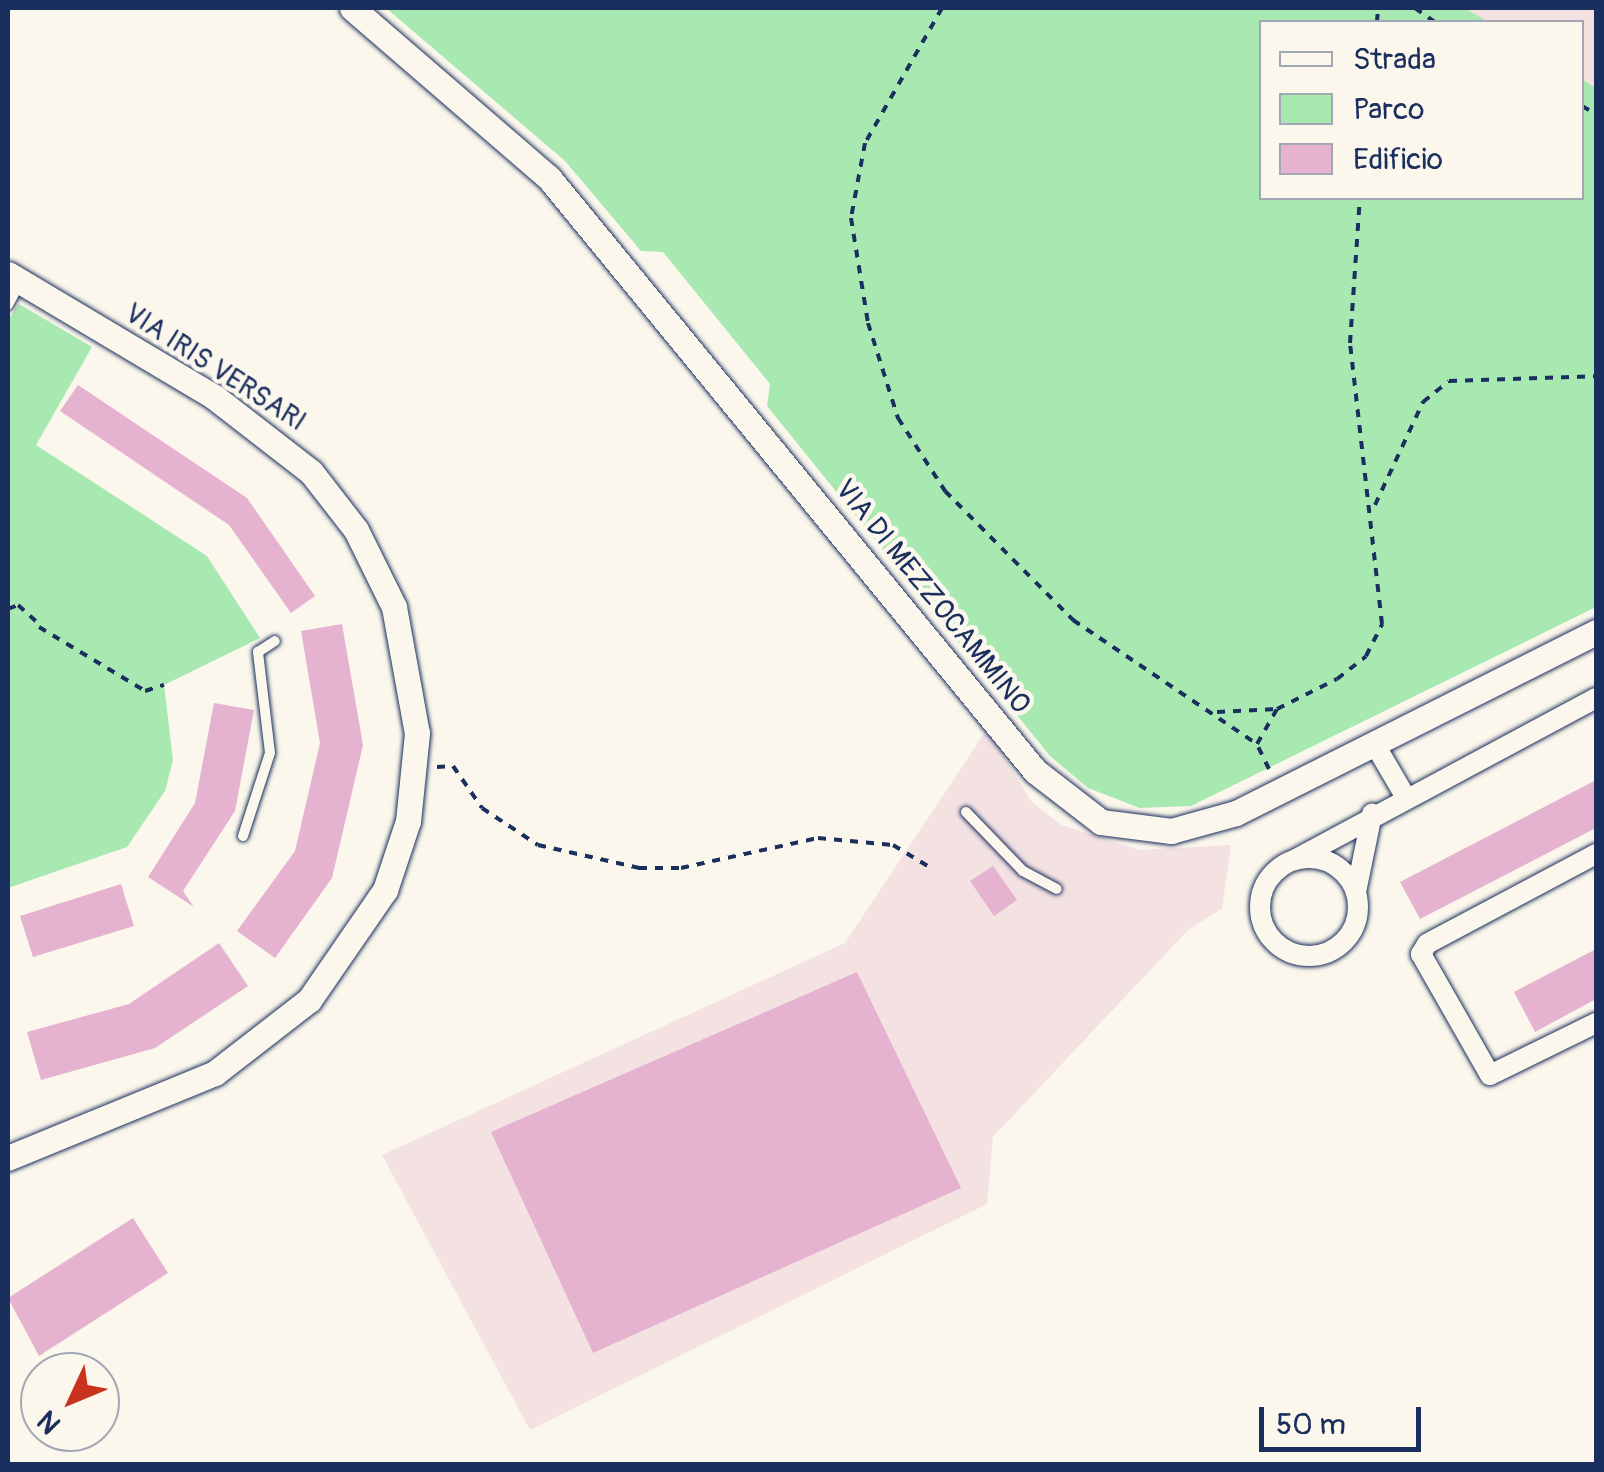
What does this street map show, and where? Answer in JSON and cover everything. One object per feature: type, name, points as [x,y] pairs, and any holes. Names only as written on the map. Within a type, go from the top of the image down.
[{"type":"street","name":"VIA DI MEZZOCAMMINO","points":[[352,8],[564,194],[1054,790],[1101,822],[1152,832],[1204,825],[1596,632]]},
{"type":"street","name":"VIA IRIS VERSARI","points":[[8,1158],[215,1073],[309,1000],[385,890],[408,821],[417,733],[394,607],[366,547],[311,472],[213,396],[14,278]]},
{"type":"street","points":[[1372,814],[1356,892],[1358,911],[1344,941],[1312,956],[1280,946],[1267,933],[1260,899],[1277,869],[1372,814],[1405,796],[1596,698]]},
{"type":"street","points":[[1374,744],[1405,796]]},
{"type":"street","points":[[1596,854],[1421,954],[1490,1075],[1596,1023]]},
{"type":"street","points":[[1294,860],[1330,862],[1356,892]]},
{"type":"lane","points":[[8,305],[14,278]]},
{"type":"lane","points":[[244,836],[270,753],[258,652],[275,640]]},
{"type":"lane","points":[[966,812],[1023,870],[1057,888]]},
{"type":"path","points":[[942,8],[865,142],[851,218],[868,323],[898,418],[945,491],[1073,620],[1257,744],[1279,791]]},
{"type":"path","points":[[1216,713],[1276,709],[1338,680],[1366,656],[1382,624],[1374,509],[1350,344],[1360,200]]},
{"type":"path","points":[[1374,509],[1423,402],[1449,381],[1596,376]]},
{"type":"path","points":[[8,609],[18,604],[46,630]]},
{"type":"path","points":[[40,626],[145,691],[164,684]]},
{"type":"path","points":[[1257,744],[1276,709]]},
{"type":"path","points":[[453,766],[482,808],[538,845],[639,868],[681,868],[818,838],[893,845],[930,868]]},
{"type":"shaded area","points":[[1464,8],[1596,8],[1596,88],[1584,80],[1584,20],[1485,20]]},
{"type":"shaded area","points":[[987,729],[1032,802],[1061,825],[1140,850],[1231,845],[1222,909],[1189,929],[993,1137],[987,1204],[530,1430],[382,1155],[845,943]]},
{"type":"green space","points":[[386,8],[1464,8],[1485,20],[1259,20],[1259,200],[1584,200],[1584,80],[1596,88],[1596,607],[1191,806],[1140,808],[1088,788],[1050,756],[767,406],[770,384],[663,252],[641,251],[565,161]]},
{"type":"green space","points":[[19,304],[92,347],[36,445],[207,556],[260,638],[164,685],[173,760],[165,791],[127,847],[8,888],[8,320]]},
{"type":"building","points":[[78,385],[247,498],[315,596],[291,613],[229,525],[60,411]]},
{"type":"building","points":[[342,624],[363,745],[332,878],[275,958],[237,931],[295,851],[320,743],[301,631]]},
{"type":"building","points":[[214,703],[254,710],[235,811],[183,891],[194,907],[148,877],[195,803]]},
{"type":"building","points":[[1596,780],[1596,828],[1420,919],[1400,882]]},
{"type":"building","points":[[993,866],[1017,900],[994,916],[970,881]]},
{"type":"building","points":[[121,884],[134,926],[33,957],[20,916]]},
{"type":"building","points":[[219,943],[248,986],[155,1048],[41,1080],[27,1032],[129,1004]]},
{"type":"building","points":[[1596,949],[1596,999],[1535,1032],[1514,992]]},
{"type":"building","points":[[857,972],[961,1188],[593,1353],[491,1132]]},
{"type":"building","points":[[133,1218],[168,1273],[45,1352],[37,1352],[8,1298]]}]
